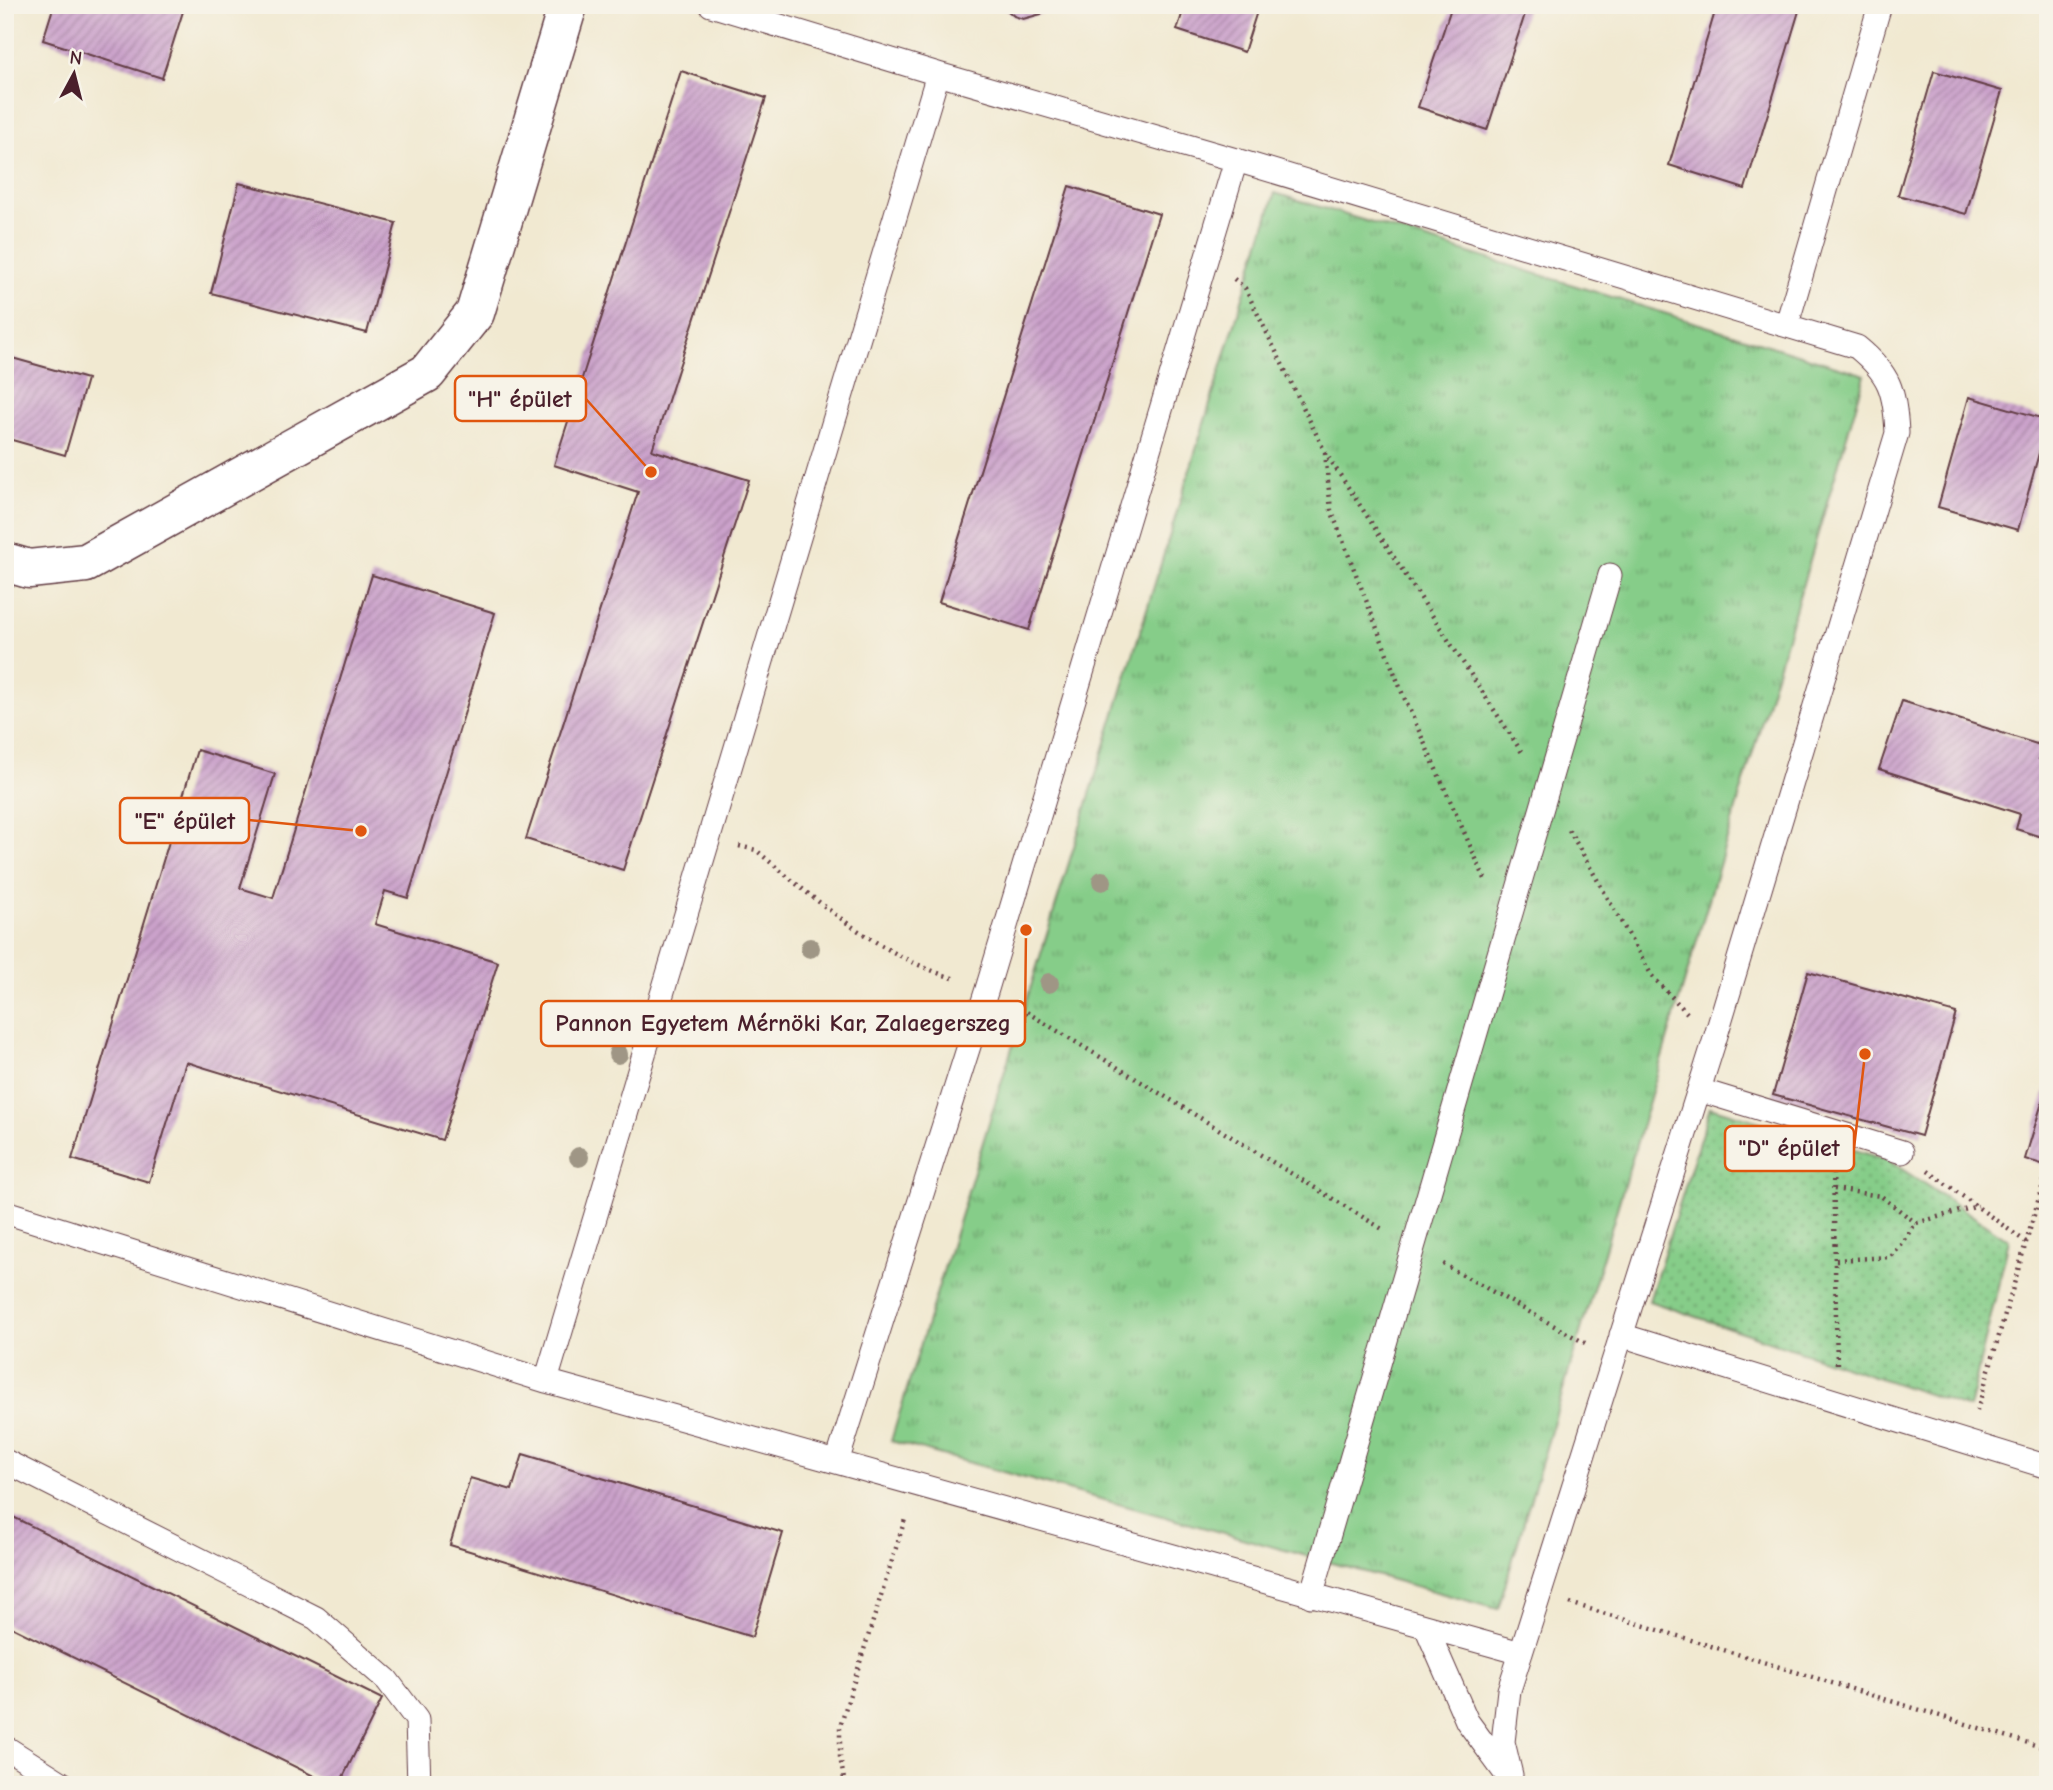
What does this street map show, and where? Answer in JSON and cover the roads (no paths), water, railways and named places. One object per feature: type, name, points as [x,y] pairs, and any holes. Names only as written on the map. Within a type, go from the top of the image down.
[{"type":"street","points":[[5,562],[29,569],[86,563],[427,373],[475,313],[568,5]]},
{"type":"lane","points":[[711,5],[1787,324],[1857,346],[1882,367],[1896,405],[1897,433],[1714,1042],[1509,1690],[1503,1742],[1514,1785]]},
{"type":"lane","points":[[1787,324],[1880,5]]},
{"type":"lane","points":[[545,1381],[937,74]]},
{"type":"lane","points":[[837,1462],[987,989],[1236,160]]},
{"type":"lane","points":[[1311,1596],[1505,925],[1610,575]]},
{"type":"lane","points":[[1699,1090],[1902,1152]]},
{"type":"lane","points":[[5,1212],[545,1381],[1521,1653]]},
{"type":"lane","points":[[1621,1335],[2048,1466]]},
{"type":"lane","points":[[5,1461],[316,1618],[387,1680],[417,1720],[419,1785]]},
{"type":"lane","points":[[1426,1628],[1467,1721],[1514,1785]]},
{"type":"lane","points":[[5,1747],[65,1785]]},
{"type":"place","name":"\"H\" épület","points":[[651,472]]},
{"type":"place","name":"\"E\" épület","points":[[361,831]]},
{"type":"place","name":"Pannon Egyetem Mérnöki Kar, Zalaegerszeg","points":[[1026,930]]},
{"type":"place","name":"\"D\" épület","points":[[1865,1054]]}]
